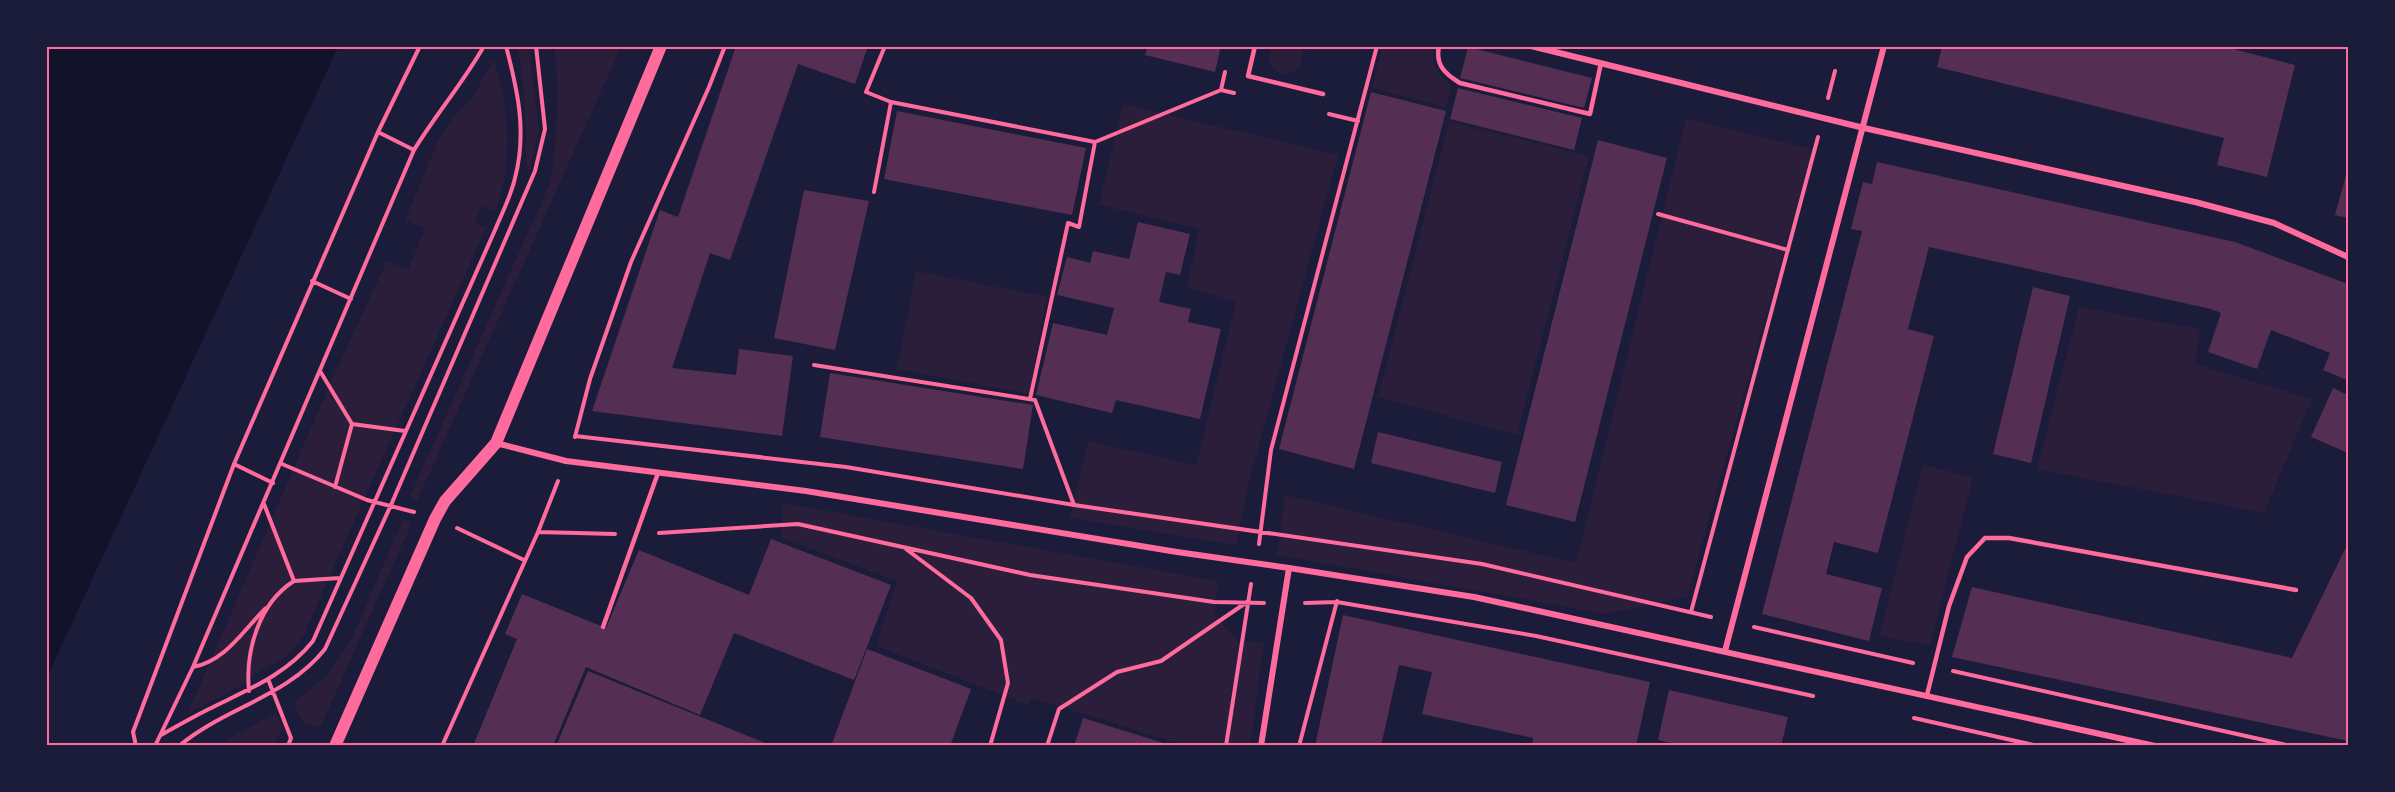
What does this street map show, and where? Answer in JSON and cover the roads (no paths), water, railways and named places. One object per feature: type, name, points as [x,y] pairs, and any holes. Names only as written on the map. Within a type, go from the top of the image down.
[{"type":"main road","points":[[335,746],[435,519],[445,501],[496,443],[661,46]]},
{"type":"street","points":[[1531,46],[1864,128],[2195,202],[2274,224],[2349,257]]},
{"type":"street","points":[[1725,651],[1884,46]]},
{"type":"street","points":[[496,443],[566,461],[807,491],[1165,550],[1474,597],[2156,746]]},
{"type":"street","points":[[1262,746],[1289,568]]},
{"type":"lane","points":[[1255,46],[1248,76],[1323,94]]},
{"type":"lane","points":[[1439,46],[1439,63],[1445,74],[1460,83],[1590,114],[1601,63]]},
{"type":"lane","points":[[603,627],[658,473]]},
{"type":"lane","points":[[1927,695],[1949,606],[1967,557],[1985,538],[2009,538],[2296,590]]}]
